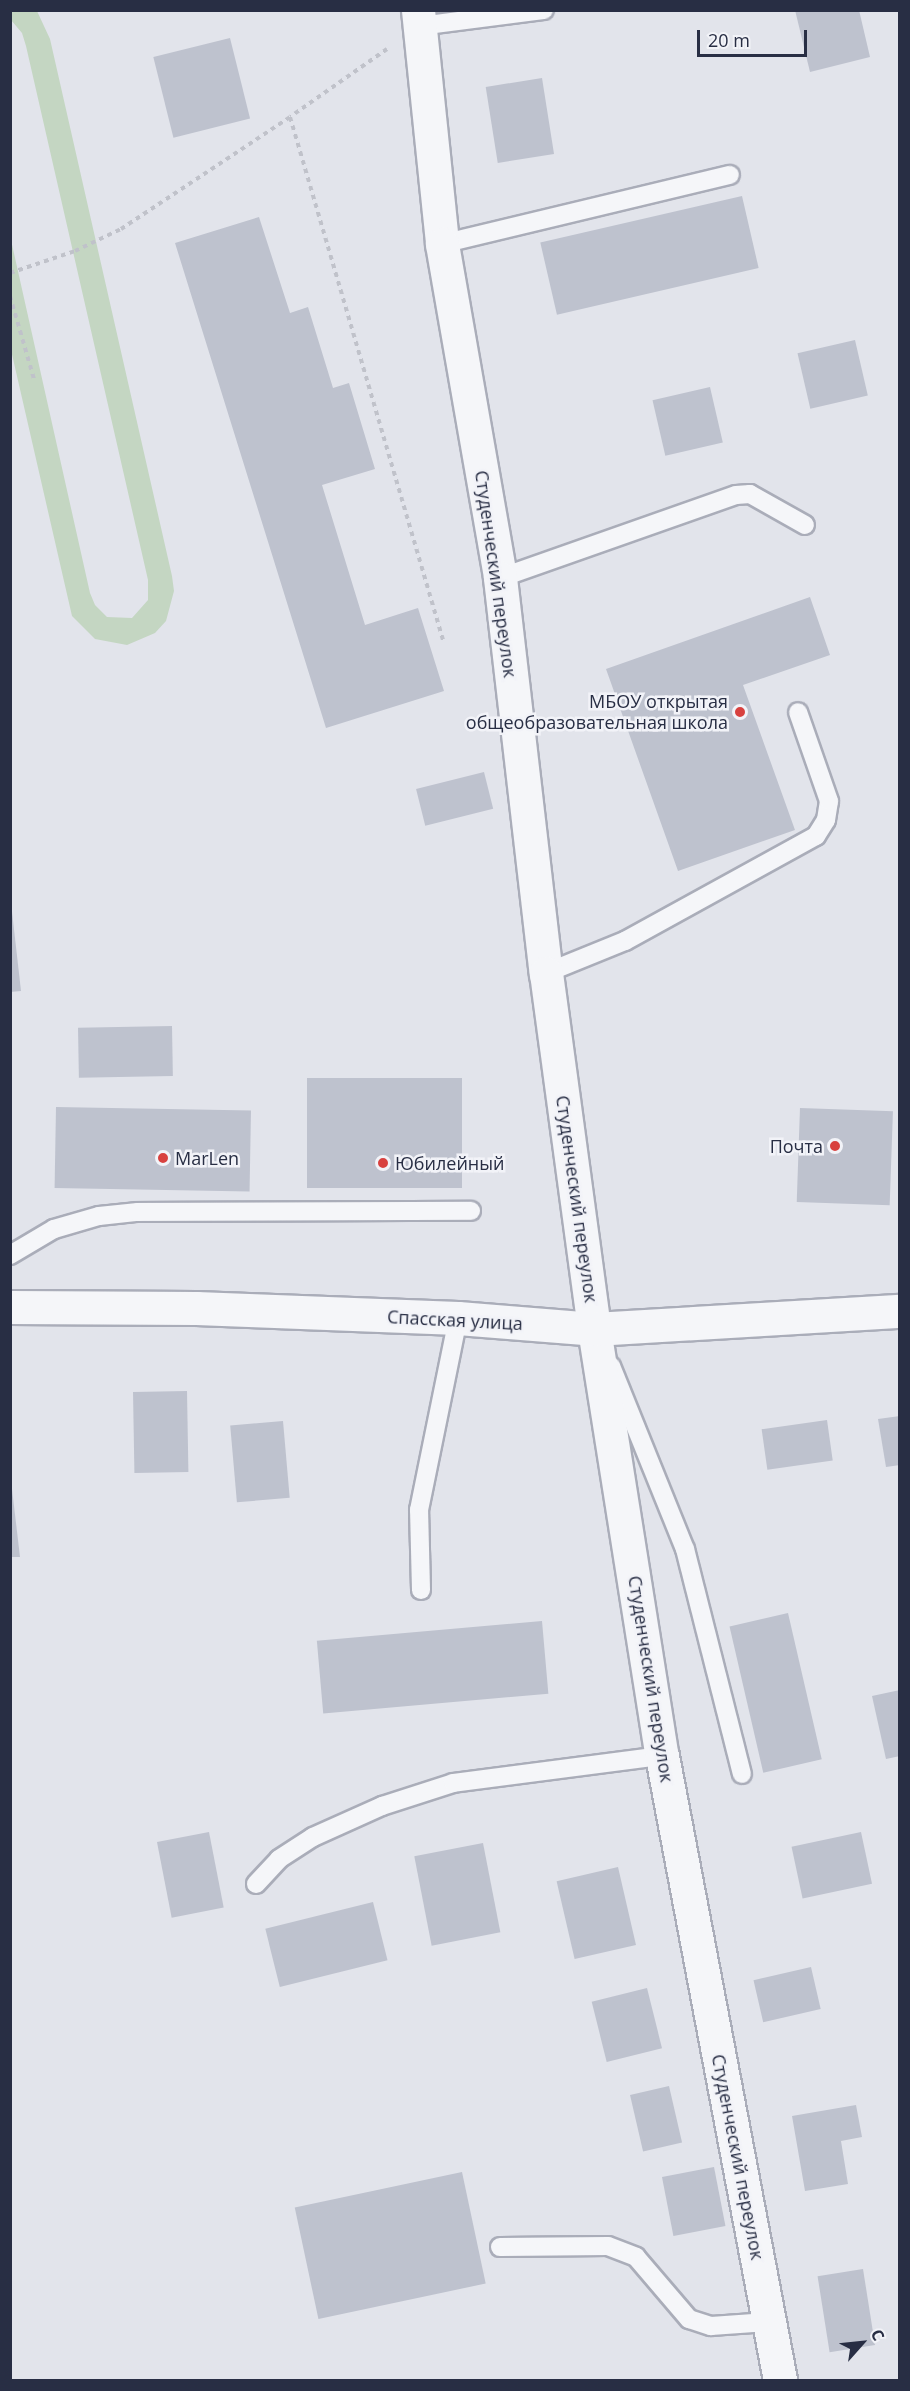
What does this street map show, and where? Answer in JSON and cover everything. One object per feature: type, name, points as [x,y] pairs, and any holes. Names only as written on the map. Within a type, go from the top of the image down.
[{"type":"street","name":"Студенческий переулок","points":[[419,18],[442,244],[500,578],[546,973],[594,1329],[663,1756],[780,2380]]},
{"type":"street","name":"Спасская улица","points":[[10,1307],[196,1308],[458,1318],[594,1329],[900,1311]]},
{"type":"lane","points":[[419,18],[544,10]]},
{"type":"lane","points":[[442,244],[730,175]]},
{"type":"lane","points":[[500,578],[736,495],[750,494],[805,525]]},
{"type":"lane","points":[[546,973],[625,941],[816,836],[826,820],[829,801],[798,712]]},
{"type":"lane","points":[[10,1255],[54,1229],[99,1216],[138,1212],[471,1211]]},
{"type":"lane","points":[[421,1590],[419,1510],[458,1318]]},
{"type":"lane","points":[[594,1329],[685,1549],[742,1774]]},
{"type":"lane","points":[[256,1884],[279,1859],[313,1837],[381,1806],[453,1783],[663,1756]]},
{"type":"lane","points":[[500,2247],[608,2246],[636,2257],[689,2319],[711,2326],[768,2322]]},
{"type":"path","points":[[10,273],[75,251],[121,229],[290,117],[419,18]]},
{"type":"path","points":[[290,117],[442,640]]},
{"type":"path","points":[[10,296],[34,379]]},
{"type":"green space","points":[[11,10],[37,11],[50,39],[172,576],[174,591],[166,621],[155,633],[127,645],[95,639],[72,616],[11,350],[11,240],[90,593],[95,605],[107,617],[132,618],[148,600],[148,580],[26,46],[22,33],[11,20]]},
{"type":"building","points":[[795,10],[859,10],[870,57],[810,72]]},
{"type":"building","points":[[230,38],[250,119],[173,138],[153,57]]},
{"type":"building","points":[[542,78],[554,154],[498,163],[486,87]]},
{"type":"building","points":[[742,196],[759,268],[557,315],[540,243]]},
{"type":"building","points":[[259,217],[290,313],[308,307],[333,388],[349,383],[375,469],[322,485],[365,625],[418,608],[444,691],[326,728],[175,243]]},
{"type":"building","points":[[855,340],[868,396],[810,409],[798,353]]},
{"type":"building","points":[[710,387],[723,443],[665,456],[653,400]]},
{"type":"building","points":[[810,597],[830,655],[743,685],[795,830],[678,871],[606,669]]},
{"type":"building","points":[[484,772],[493,809],[425,826],[416,789]]},
{"type":"building","points":[[10,894],[21,991],[10,992]]},
{"type":"building","points":[[172,1026],[173,1076],[79,1078],[78,1028]]},
{"type":"building","points":[[307,1078],[462,1078],[462,1188],[307,1188]]},
{"type":"building","points":[[56,1107],[251,1110],[250,1191],[55,1188]]},
{"type":"building","points":[[800,1108],[893,1111],[890,1205],[797,1202]]},
{"type":"building","points":[[187,1391],[188,1472],[134,1473],[133,1392]]},
{"type":"building","points":[[900,1416],[900,1465],[886,1467],[878,1419]]},
{"type":"building","points":[[827,1420],[833,1461],[767,1470],[762,1429]]},
{"type":"building","points":[[283,1421],[290,1498],[237,1502],[230,1426]]},
{"type":"building","points":[[10,1472],[20,1557],[10,1557]]},
{"type":"building","points":[[788,1613],[822,1759],[763,1773],[730,1626]]},
{"type":"building","points":[[542,1621],[548,1694],[323,1713],[317,1641]]},
{"type":"building","points":[[900,1690],[900,1756],[886,1759],[872,1696]]},
{"type":"building","points":[[209,1832],[224,1908],[172,1918],[157,1842]]},
{"type":"building","points":[[861,1832],[872,1884],[803,1899],[792,1847]]},
{"type":"building","points":[[483,1843],[500,1932],[432,1946],[414,1856]]},
{"type":"building","points":[[618,1867],[636,1945],[575,1959],[557,1881]]},
{"type":"building","points":[[373,1902],[388,1960],[280,1987],[265,1929]]},
{"type":"building","points":[[811,1967],[821,2009],[763,2022],[754,1980]]},
{"type":"building","points":[[647,1988],[662,2048],[607,2062],[592,2002]]},
{"type":"building","points":[[669,2086],[682,2143],[643,2152],[630,2095]]},
{"type":"building","points":[[856,2105],[862,2137],[841,2141],[848,2184],[805,2191],[792,2116]]},
{"type":"building","points":[[714,2167],[725,2226],[673,2236],[662,2177]]},
{"type":"building","points":[[462,2172],[486,2284],[318,2319],[295,2208]]},
{"type":"building","points":[[863,2269],[875,2345],[830,2352],[818,2276]]},
{"type":"place","name":"МБОУ открытая общеобразовательная школа","points":[[740,712]]},
{"type":"place","name":"Почта","points":[[835,1146]]},
{"type":"place","name":"MarLen","points":[[163,1158]]},
{"type":"place","name":"Юбилейный","points":[[383,1163]]}]
